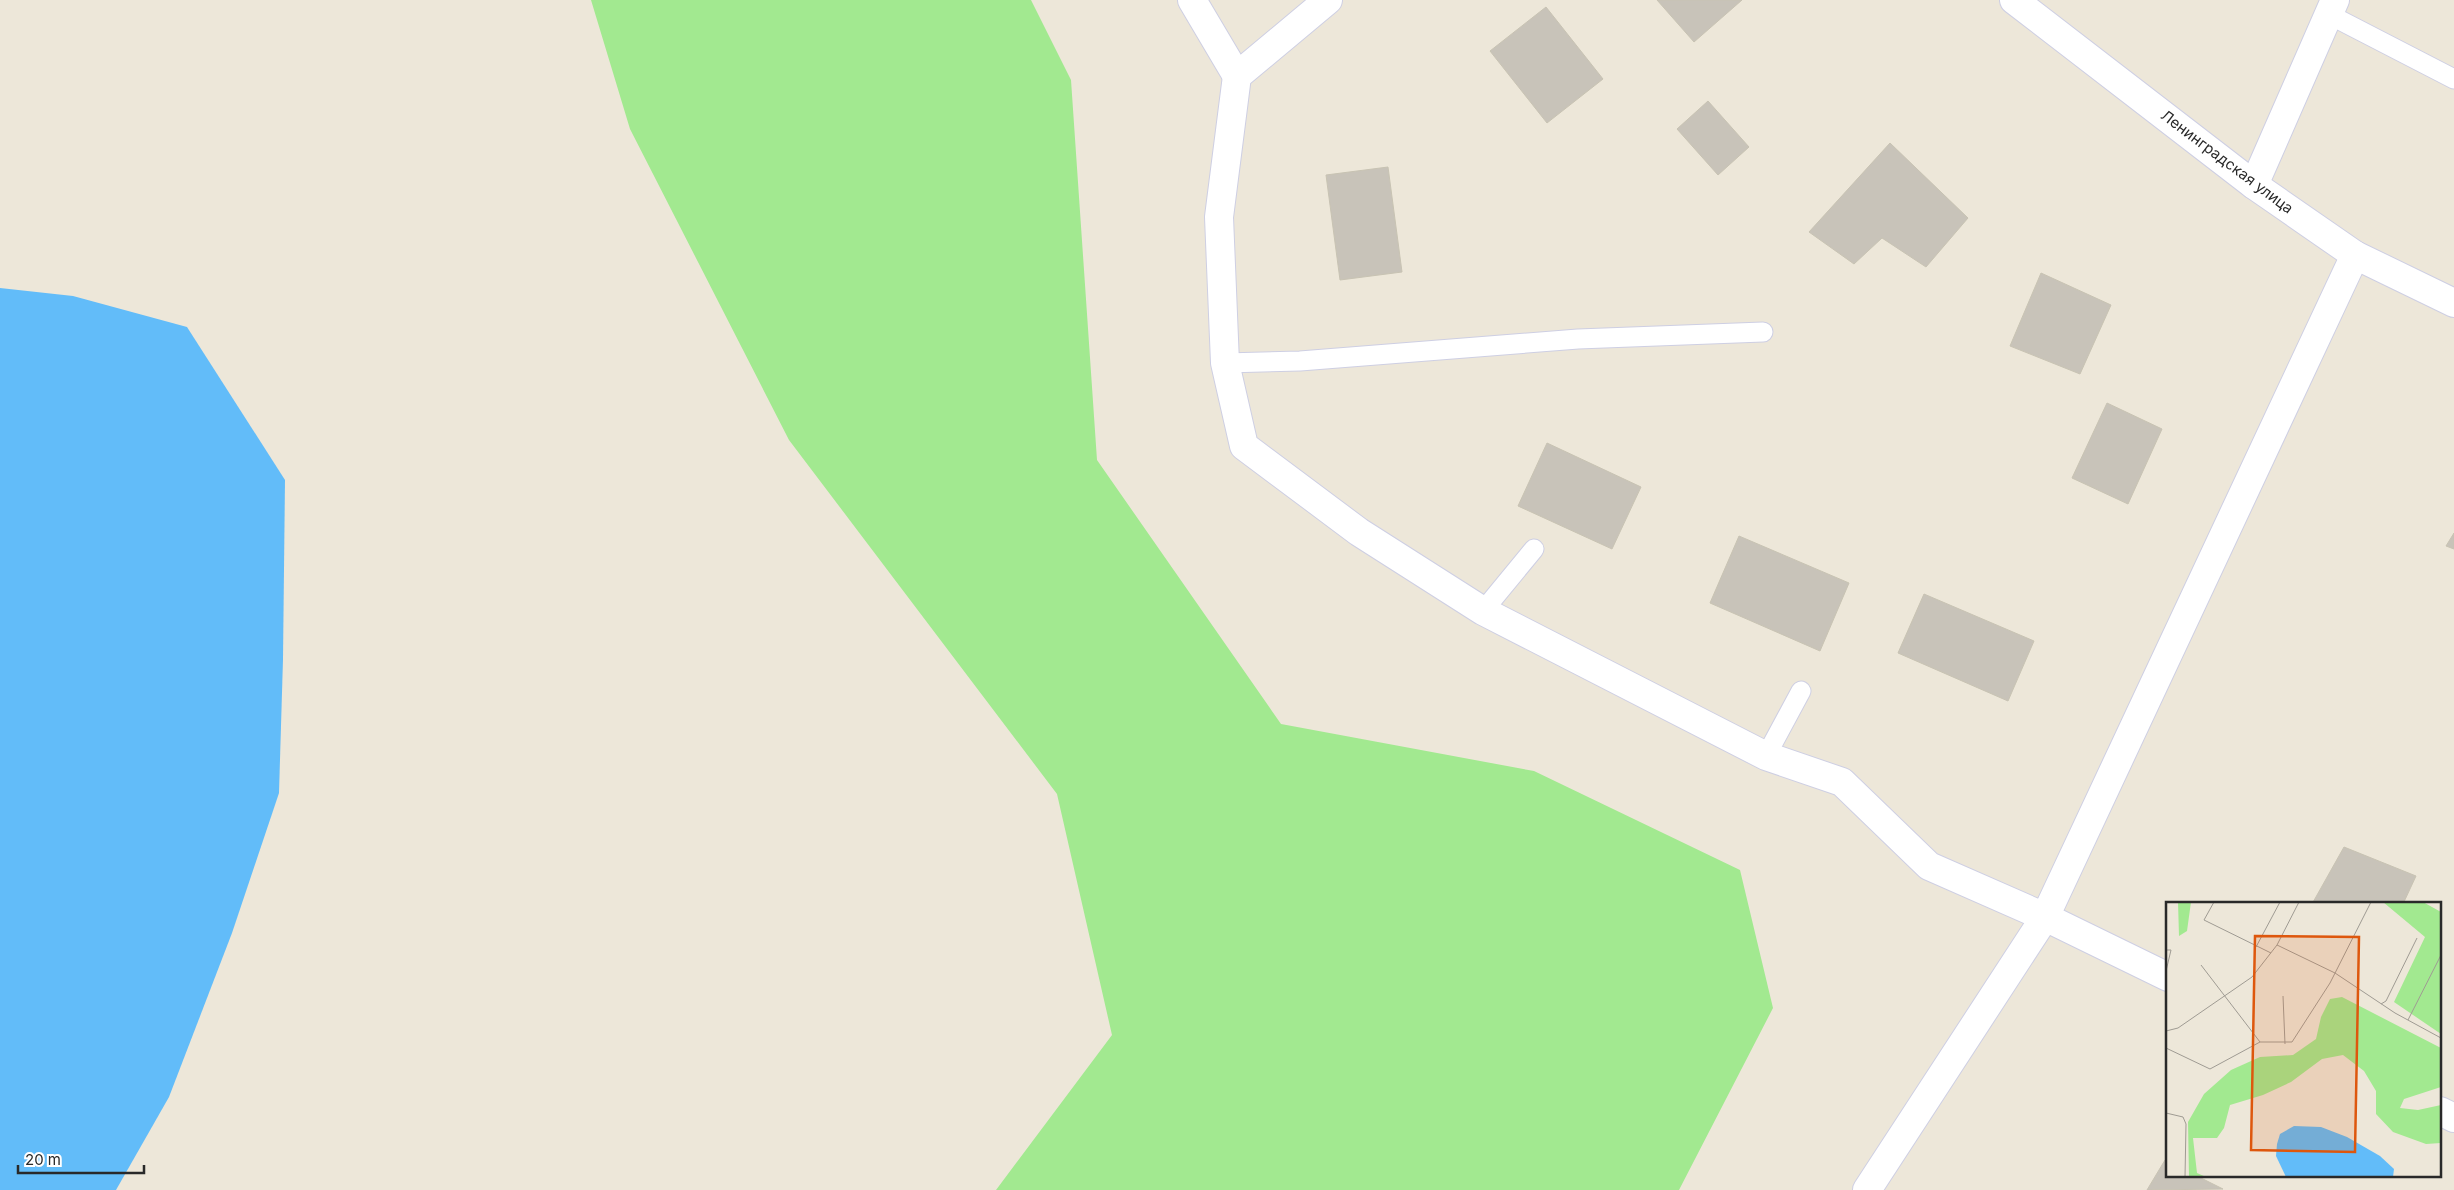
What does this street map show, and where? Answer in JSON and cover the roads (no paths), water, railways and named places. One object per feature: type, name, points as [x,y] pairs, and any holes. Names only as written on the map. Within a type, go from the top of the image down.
[{"type":"street","points":[[1192,0],[1237,76],[1219,216],[1225,363],[1244,446],[1359,532],[1483,611],[1766,756],[1842,782],[1928,866],[2045,917],[2166,976]]},
{"type":"street","points":[[1237,76],[1328,0]]},
{"type":"street","name":"Ленинградская улица","points":[[2014,0],[2254,185],[2355,255],[2454,303]]},
{"type":"street","points":[[2254,185],[2332,7]]},
{"type":"street","points":[[1867,1190],[2045,917],[2355,255]]},
{"type":"street","points":[[2442,1112],[2454,1118]]},
{"type":"lane","points":[[2332,7],[2454,79]]},
{"type":"lane","points":[[1225,363],[1300,361],[1578,340],[1763,332]]},
{"type":"lane","points":[[1483,611],[1534,549]]},
{"type":"lane","points":[[1766,756],[1801,691]]},
{"type":"water","points":[[0,288],[73,296],[187,327],[285,480],[279,793],[232,933],[169,1097],[116,1190],[0,1190]]}]
